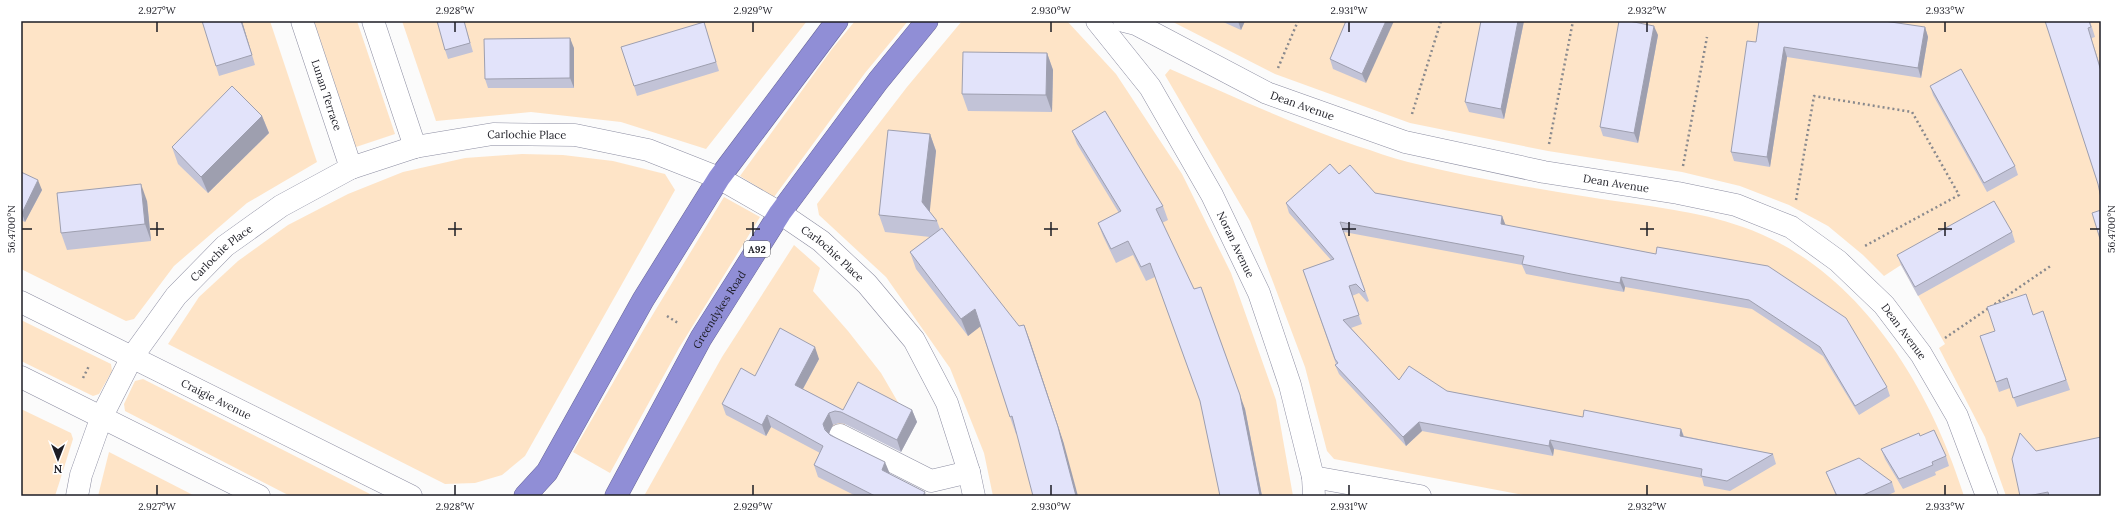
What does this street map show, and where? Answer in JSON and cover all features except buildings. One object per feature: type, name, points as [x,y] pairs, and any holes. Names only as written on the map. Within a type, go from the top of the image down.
[{"type":"highway","points":[[525,496],[547,472],[643,300],[719,178],[837,21]]},
{"type":"highway","name":"Greendykes Road","points":[[616,496],[701,338],[780,213],[878,82],[928,21]]},
{"type":"street","name":"Lunan Terrace","points":[[302,21],[351,168]]},
{"type":"street","points":[[373,21],[415,147]]},
{"type":"street","name":"Noran Avenue","points":[[1097,21],[1150,87],[1212,194],[1259,293],[1290,384],[1314,487]]},
{"type":"street","name":"Dean Avenue","points":[[1124,21],[1136,24],[1267,93],[1405,142],[1544,172],[1678,193],[1736,205],[1791,227],[1838,261],[1884,305],[1922,354],[1957,416],[1987,496]]},
{"type":"street","name":"Carlochie Place","points":[[77,496],[81,475],[102,416],[132,357],[176,296],[225,246],[281,206],[351,168],[415,147],[493,134],[575,135],[648,150],[719,178],[780,213],[821,241],[867,284],[914,340],[947,403],[969,472],[974,496]]},
{"type":"street","name":"Craigie Avenue","points":[[21,302],[411,496]]},
{"type":"street","points":[[21,377],[102,416],[259,496]]},
{"type":"street","points":[[840,435],[931,481],[969,472]]},
{"type":"street","points":[[1314,487],[1420,496]]},
{"type":"path","points":[[1267,93],[1298,21]]},
{"type":"path","points":[[1405,142],[1416,98],[1441,21]]},
{"type":"path","points":[[1544,172],[1573,21]]},
{"type":"path","points":[[1678,193],[1707,37]]},
{"type":"path","points":[[1791,227],[1814,96],[1912,112],[1959,194],[1838,261]]},
{"type":"path","points":[[1922,354],[2052,265]]},
{"type":"path","points":[[643,300],[701,338]]},
{"type":"path","points":[[71,401],[102,341]]},
{"type":"shaded area","points":[[21,21],[270,21],[317,162],[247,203],[174,266],[134,319],[126,321],[21,269]]},
{"type":"shaded area","points":[[314,21],[357,21],[395,134],[356,147]]},
{"type":"shaded area","points":[[402,21],[807,21],[706,149],[621,122],[531,112],[436,121]]},
{"type":"shaded area","points":[[855,21],[908,21],[865,73],[774,197],[740,176],[832,49]]},
{"type":"shaded area","points":[[962,21],[1067,21],[1116,74],[1182,174],[1231,273],[1276,400],[1293,496],[993,496],[984,453],[950,368],[886,277],[819,215],[817,204],[907,87]]},
{"type":"shaded area","points":[[1171,21],[2101,21],[2101,496],[2006,496],[1985,437],[1939,348],[1945,344],[1901,265],[1884,276],[1863,255],[1828,226],[1789,205],[1740,186],[1682,172],[1548,151],[1410,123],[1275,74]]},
{"type":"shaded area","points":[[1170,69],[1310,128],[1357,146],[1402,160],[1504,183],[1691,213],[1726,221],[1784,245],[1821,270],[1854,300],[1884,335],[1909,373],[1931,413],[1949,454],[1964,496],[1529,496],[1334,459],[1327,451],[1305,367],[1250,221],[1165,75]]},
{"type":"shaded area","points":[[522,154],[563,155],[613,161],[665,174],[675,190],[525,456],[502,475],[475,483],[445,484],[168,344],[199,297],[238,261],[288,225],[348,194],[403,172],[465,158]]},
{"type":"shaded area","points":[[724,197],[760,217],[679,348],[610,473],[573,452],[644,329]]},
{"type":"shaded area","points":[[794,245],[820,268],[813,291],[848,331],[881,373],[906,416],[862,393],[830,453],[856,496],[644,496],[722,357]]},
{"type":"shaded area","points":[[21,320],[111,364],[112,371],[99,394],[93,396],[21,361]]},
{"type":"shaded area","points":[[143,379],[374,496],[290,496],[125,411],[124,404],[135,381]]},
{"type":"shaded area","points":[[21,409],[71,433],[73,439],[55,496],[21,496]]},
{"type":"shaded area","points":[[109,452],[195,496],[98,496]]}]
